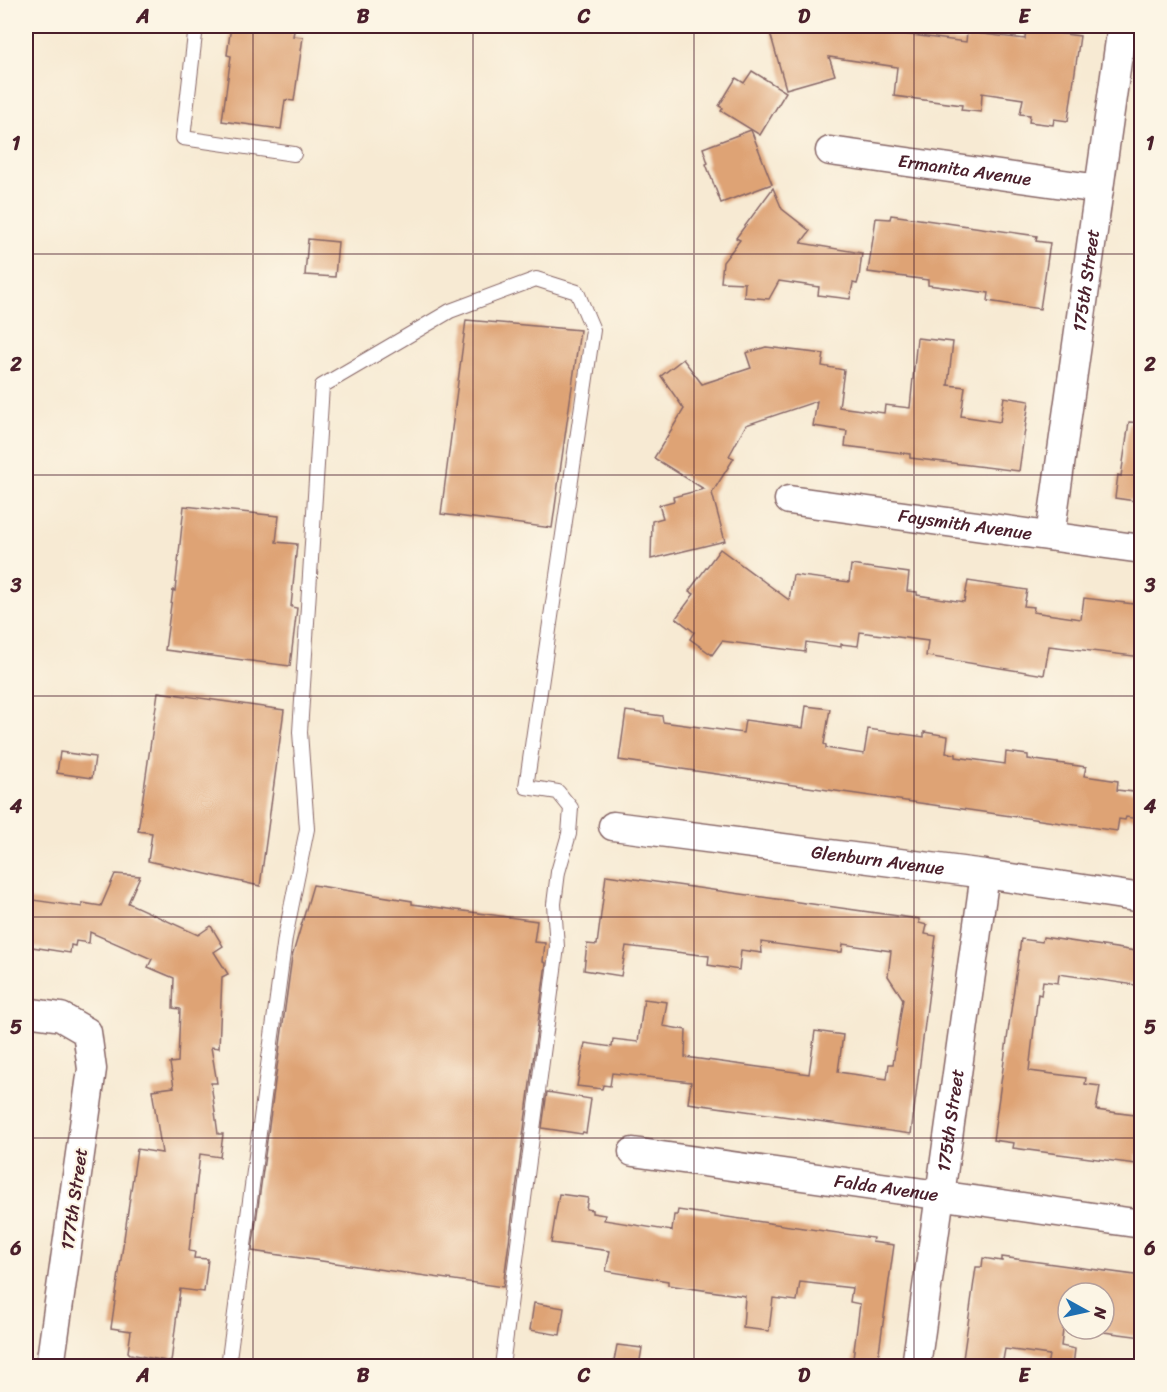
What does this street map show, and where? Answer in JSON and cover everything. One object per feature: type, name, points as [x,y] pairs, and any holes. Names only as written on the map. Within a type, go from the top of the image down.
[{"type":"street","name":"175th Street","points":[[1050,536],[1122,26]]},
{"type":"street","name":"Ermanita Avenue","points":[[830,151],[1099,189]]},
{"type":"street","name":"Faysmith Avenue","points":[[789,500],[1142,549]]},
{"type":"street","name":"Glenburn Avenue","points":[[613,826],[985,874],[1142,898]]},
{"type":"street","name":"175th Street","points":[[916,1366],[985,874]]},
{"type":"street","name":"177th Street","points":[[26,1012],[61,1017],[87,1032],[92,1069],[50,1366]]},
{"type":"street","name":"Falda Avenue","points":[[633,1152],[1142,1224]]},
{"type":"lane","points":[[196,26],[183,138],[294,154]]},
{"type":"lane","points":[[228,1366],[285,938],[307,829],[300,732],[322,386],[450,311],[536,279],[577,292],[593,330],[526,787],[558,792],[571,808],[569,834],[558,872],[554,904],[557,947],[502,1366]]},
{"type":"building","points":[[231,26],[295,26],[293,36],[303,37],[294,101],[285,100],[281,129],[222,121],[231,56],[227,55]]},
{"type":"building","points":[[779,26],[889,26],[888,32],[966,42],[967,32],[1025,39],[1026,29],[1080,36],[1068,121],[1054,119],[1053,125],[1029,122],[1030,115],[1020,114],[1023,99],[982,93],[981,112],[961,110],[962,105],[894,96],[897,67],[829,57],[835,75],[786,89],[769,29]]},
{"type":"building","points":[[752,71],[786,92],[760,135],[721,111],[723,108],[719,106],[736,78],[744,83]]},
{"type":"building","points":[[751,130],[772,184],[721,203],[706,164],[708,163],[703,148]]},
{"type":"building","points":[[773,188],[782,209],[810,231],[801,243],[862,253],[859,277],[857,284],[853,283],[850,299],[818,295],[819,287],[779,281],[769,299],[744,297],[745,283],[721,282],[723,262],[740,240],[736,238]]},
{"type":"building","points":[[891,215],[1037,236],[1036,241],[1050,243],[1040,309],[988,301],[989,293],[928,285],[928,280],[868,272],[876,218],[890,219]]},
{"type":"building","points":[[308,239],[338,242],[335,277],[305,275]]},
{"type":"building","points":[[466,320],[580,330],[552,528],[441,514]]},
{"type":"building","points":[[917,338],[953,342],[948,385],[965,387],[961,416],[1000,422],[1004,397],[1029,401],[1019,471],[910,458],[910,454],[845,446],[847,431],[813,426],[817,401],[746,425],[729,456],[734,458],[712,493],[725,541],[651,559],[652,521],[663,518],[659,505],[674,501],[673,497],[704,489],[654,458],[684,409],[661,376],[683,359],[702,384],[751,368],[746,353],[766,347],[824,354],[822,366],[844,370],[839,407],[884,413],[885,405],[910,408]]},
{"type":"building","points":[[1129,422],[1142,423],[1142,502],[1115,498],[1118,475],[1121,476]]},
{"type":"building","points":[[184,506],[279,516],[276,542],[297,544],[291,607],[297,608],[290,666],[165,650],[173,590],[175,591]]},
{"type":"building","points":[[720,549],[789,600],[793,575],[849,582],[851,565],[909,573],[907,591],[917,592],[917,595],[964,602],[968,581],[1027,590],[1024,606],[1034,607],[1033,612],[1081,619],[1084,598],[1142,605],[1142,657],[1049,646],[1044,675],[926,656],[928,641],[860,632],[858,646],[841,644],[841,647],[806,642],[805,652],[722,641],[712,655],[690,639],[694,632],[676,618],[694,594],[689,591]]},
{"type":"building","points":[[158,692],[284,710],[260,886],[148,861],[152,833],[138,831]]},
{"type":"building","points":[[806,706],[830,709],[824,744],[826,748],[864,754],[868,729],[924,737],[924,732],[948,736],[946,753],[956,754],[956,757],[1005,764],[1006,752],[1028,755],[1028,759],[1086,767],[1084,776],[1118,781],[1117,790],[1142,793],[1138,819],[1126,817],[1125,820],[1119,819],[1117,831],[619,760],[626,711],[662,716],[663,722],[743,733],[745,720],[803,728]]},
{"type":"building","points":[[60,752],[95,757],[92,778],[57,773]]},
{"type":"building","points":[[115,874],[140,876],[128,903],[198,935],[211,926],[223,946],[214,952],[228,974],[222,977],[219,1048],[211,1047],[217,1083],[211,1083],[218,1134],[223,1134],[220,1157],[200,1154],[189,1251],[195,1252],[194,1258],[208,1259],[204,1292],[180,1289],[171,1362],[130,1354],[128,1352],[131,1331],[111,1328],[137,1149],[162,1153],[152,1090],[174,1087],[170,1063],[178,1062],[180,1009],[173,1008],[174,978],[148,967],[152,959],[90,932],[89,943],[76,941],[75,946],[71,945],[70,953],[26,946],[26,899],[82,907],[82,903],[101,906]]},
{"type":"building","points":[[606,875],[919,919],[919,923],[927,925],[925,934],[936,936],[911,1134],[688,1103],[691,1082],[612,1073],[610,1086],[603,1085],[602,1089],[577,1086],[585,1043],[612,1047],[613,1039],[638,1042],[644,999],[667,1002],[663,1026],[686,1030],[685,1057],[809,1074],[815,1031],[843,1035],[838,1072],[887,1079],[889,1064],[893,1064],[903,999],[888,976],[891,951],[843,944],[842,952],[836,952],[761,942],[762,953],[741,950],[739,970],[708,965],[709,956],[626,946],[621,976],[584,970],[587,944],[597,945]]},
{"type":"building","points":[[313,885],[412,901],[412,904],[537,921],[534,942],[545,943],[543,962],[546,963],[503,1287],[252,1251],[292,957]]},
{"type":"building","points":[[1043,937],[1142,952],[1142,986],[1059,974],[1058,983],[1043,981],[1041,995],[1038,994],[1029,1071],[1086,1078],[1085,1084],[1100,1086],[1096,1110],[1142,1116],[1142,1156],[1137,1155],[1136,1164],[1013,1148],[1014,1143],[993,1140],[1021,939],[1042,942]]},
{"type":"building","points":[[547,1092],[591,1099],[586,1133],[542,1128]]},
{"type":"building","points":[[559,1194],[588,1198],[586,1209],[592,1210],[592,1213],[605,1215],[604,1220],[672,1231],[674,1215],[677,1215],[678,1210],[873,1238],[872,1242],[894,1245],[877,1366],[852,1366],[860,1304],[850,1302],[852,1288],[800,1282],[797,1301],[773,1298],[769,1331],[743,1328],[745,1296],[668,1285],[668,1281],[606,1271],[610,1251],[551,1243]]},
{"type":"building","points":[[1002,1257],[1142,1276],[1142,1337],[1116,1334],[1116,1281],[1056,1281],[1056,1341],[1062,1341],[1061,1346],[1075,1349],[1073,1366],[1047,1366],[1049,1355],[1005,1349],[1002,1366],[962,1366],[976,1267],[982,1267],[983,1258],[1002,1261]]},
{"type":"building","points":[[534,1303],[564,1308],[560,1335],[530,1330]]},
{"type":"building","points":[[617,1345],[642,1348],[639,1366],[613,1366]]}]
